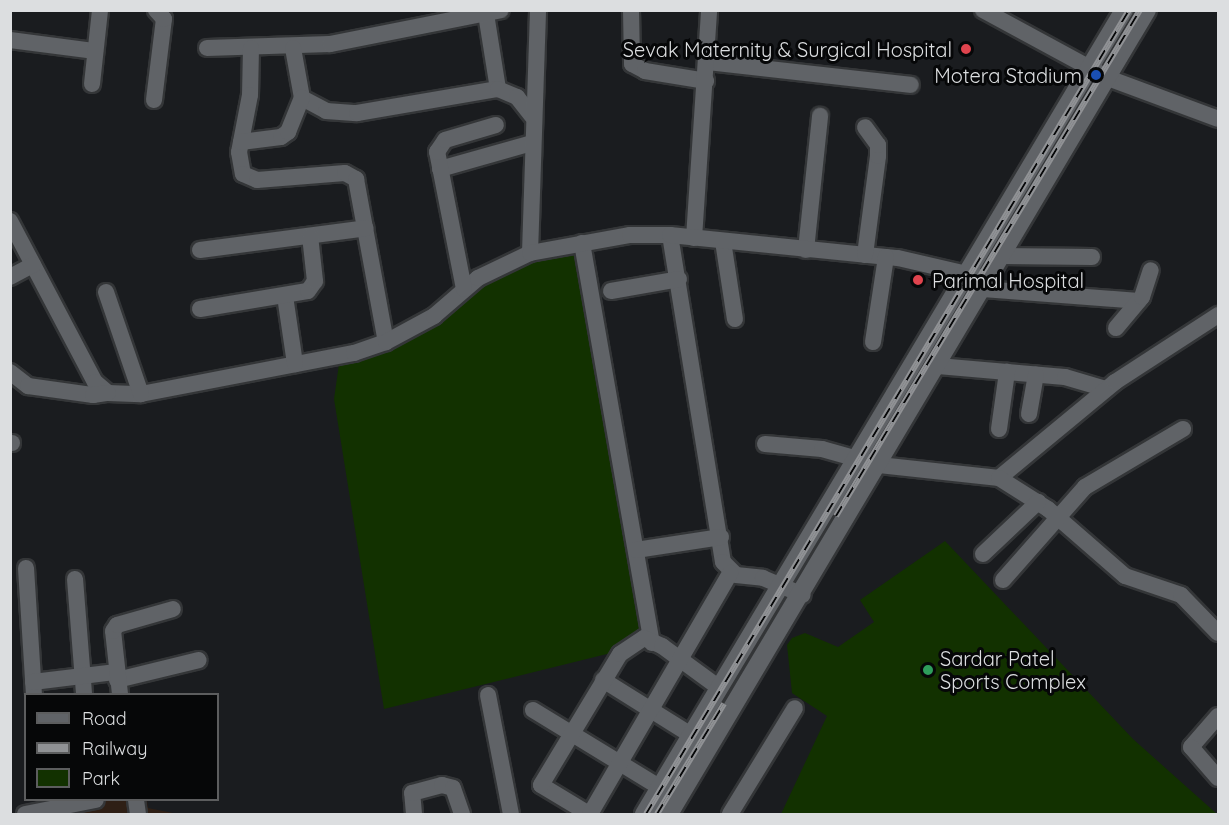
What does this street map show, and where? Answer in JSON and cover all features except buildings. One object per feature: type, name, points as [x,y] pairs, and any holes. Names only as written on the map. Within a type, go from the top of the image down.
[{"type":"street","points":[[92,84],[100,10]]},
{"type":"street","points":[[154,100],[164,19],[156,10]]},
{"type":"street","points":[[530,253],[532,116],[539,59],[538,10]]},
{"type":"street","points":[[631,10],[632,64],[645,71],[706,81]]},
{"type":"street","points":[[983,10],[1107,78],[1217,115]]},
{"type":"street","points":[[644,814],[1124,10]]},
{"type":"street","points":[[669,814],[802,595],[1147,10]]},
{"type":"street","points":[[207,48],[293,48],[370,39],[494,12],[498,89]]},
{"type":"street","points":[[694,238],[712,12]]},
{"type":"street","points":[[10,40],[95,51]]},
{"type":"street","points":[[251,48],[250,95],[239,160],[249,178],[351,176],[359,185],[386,342]]},
{"type":"street","points":[[241,142],[281,137],[288,132],[302,98],[293,48]]},
{"type":"street","points":[[707,62],[911,85]]},
{"type":"street","points":[[302,98],[326,111],[357,113],[498,89],[517,98],[532,116]]},
{"type":"street","points":[[806,250],[820,116]]},
{"type":"street","points":[[464,289],[437,152],[445,140],[496,124]]},
{"type":"street","points":[[865,126],[878,145],[878,156],[865,255]]},
{"type":"street","points":[[440,169],[532,144]]},
{"type":"street","points":[[10,221],[95,382],[108,393]]},
{"type":"street","points":[[200,250],[366,228]]},
{"type":"street","points":[[10,372],[28,386],[93,395],[141,394],[354,353],[386,342],[434,316],[464,289],[501,265],[530,253],[630,235],[670,235],[886,257],[965,273],[986,284],[1139,301]]},
{"type":"street","points":[[670,235],[721,537],[723,562],[730,573],[781,584],[802,595]]},
{"type":"street","points":[[200,309],[285,297],[313,286],[310,236]]},
{"type":"street","points":[[723,241],[735,319]]},
{"type":"street","points":[[582,243],[652,643]]},
{"type":"street","points":[[1002,256],[1092,257]]},
{"type":"street","points":[[873,342],[886,257]]},
{"type":"street","points":[[10,277],[33,265]]},
{"type":"street","points":[[1116,328],[1139,301],[1151,270]]},
{"type":"street","points":[[611,291],[679,279]]},
{"type":"street","points":[[106,292],[141,394]]},
{"type":"street","points":[[285,297],[295,364]]},
{"type":"street","points":[[999,478],[1106,389],[1218,315]]},
{"type":"street","points":[[938,366],[1086,380],[1106,389]]},
{"type":"street","points":[[999,429],[1007,372]]},
{"type":"street","points":[[1029,414],[1036,375]]},
{"type":"street","points":[[1003,580],[1056,516],[1097,477],[1183,429]]},
{"type":"street","points":[[765,444],[822,449],[879,465],[999,478],[1038,502],[1125,576],[1181,595],[1217,629]]},
{"type":"street","points":[[982,554],[1038,502]]},
{"type":"street","points":[[636,550],[721,537]]},
{"type":"street","points":[[26,568],[33,688],[81,676],[118,682],[199,660]]},
{"type":"street","points":[[718,687],[679,659],[652,643],[638,639],[621,654],[603,680],[541,785],[590,814],[679,659],[730,573]]},
{"type":"street","points":[[75,579],[84,693]]},
{"type":"street","points":[[118,682],[112,637],[117,626],[173,609]]},
{"type":"street","points":[[603,680],[691,735]]},
{"type":"street","points":[[488,695],[511,814]]},
{"type":"street","points":[[730,814],[795,708]]},
{"type":"street","points":[[533,710],[574,731],[661,788]]},
{"type":"street","points":[[1218,716],[1191,747],[1218,778]]},
{"type":"street","points":[[414,814],[412,793],[442,785],[453,788],[462,814]]},
{"type":"street","points":[[25,814],[91,801]]},
{"type":"shaded area","points":[[59,801],[147,801],[148,808],[178,814],[11,814]]},
{"type":"green space","points":[[582,252],[654,633],[619,651],[384,709],[334,399],[339,364],[410,340],[515,265]]},
{"type":"green space","name":"Sardar Patel Sports Complex","points":[[945,541],[1133,739],[1217,814],[781,814],[827,716],[792,693],[787,645],[792,638],[805,633],[838,647],[874,622],[860,600]]},
{"type":"railway","points":[[646,814],[1129,10]]},
{"type":"railway","points":[[836,516],[1140,10]]},
{"type":"railway","points":[[657,814],[724,704]]},
{"type":"place","name":"Sevak Maternity & Surgical Hospital","points":[[966,49]]},
{"type":"place","name":"Motera Stadium","points":[[1096,75]]},
{"type":"place","name":"Parimal Hospital","points":[[918,280]]},
{"type":"place","name":"Sardar Patel Sports Complex","points":[[928,670]]}]
